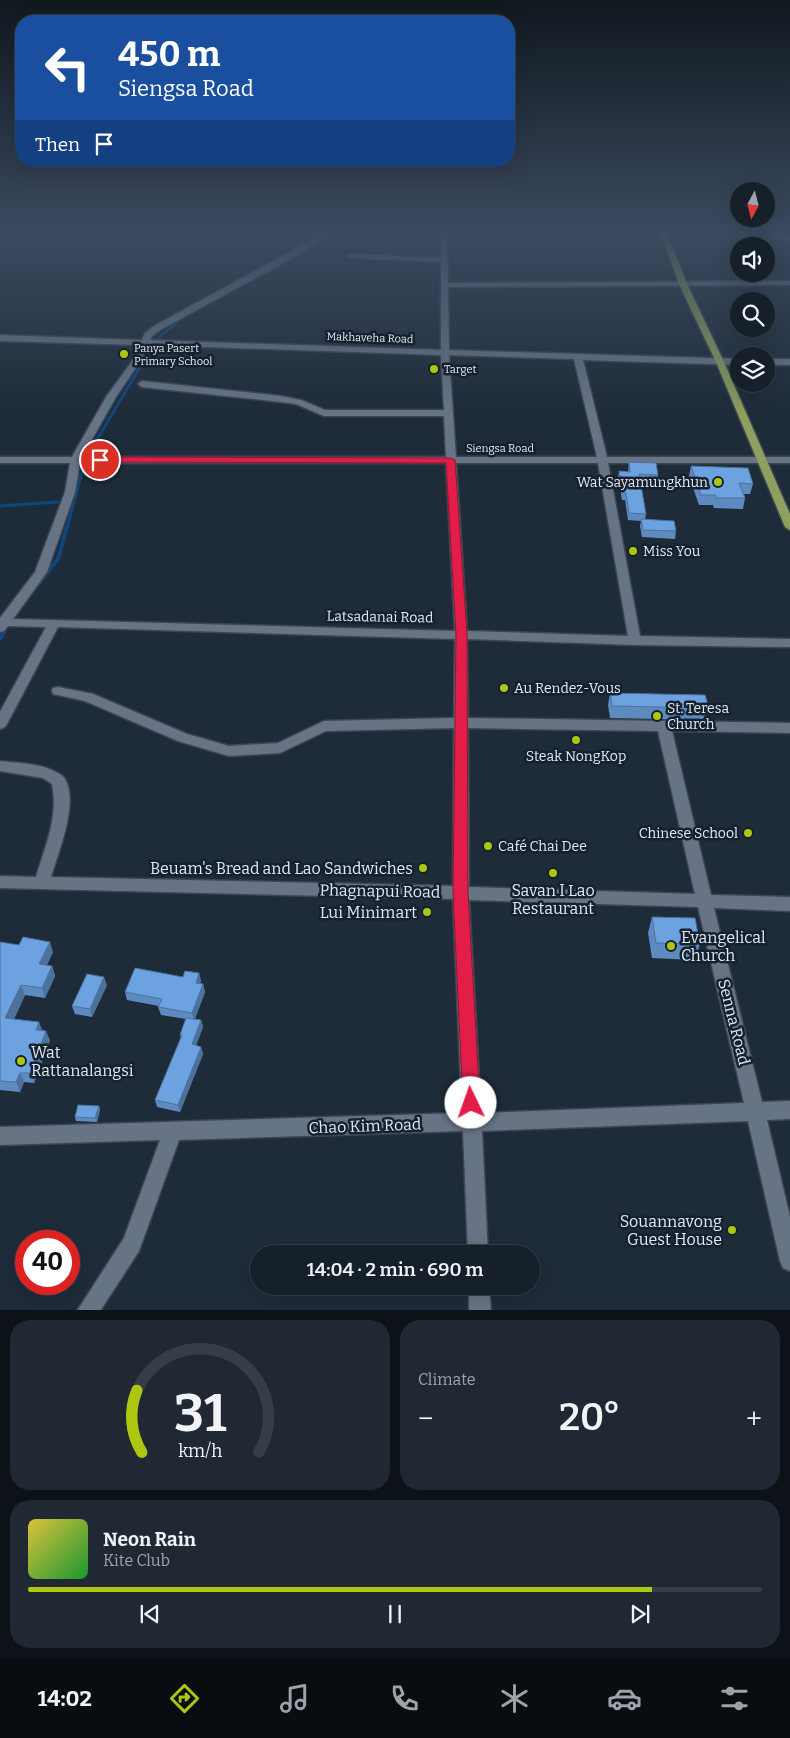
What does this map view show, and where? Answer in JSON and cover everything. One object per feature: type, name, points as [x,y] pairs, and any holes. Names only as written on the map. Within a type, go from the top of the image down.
[{"type":"main road","points":[[687,292],[720,362],[790,528]]},
{"type":"street","points":[[1,624],[41,572],[70,492],[75,460],[111,397],[137,360],[148,336],[157,328],[223,292]]},
{"type":"street","points":[[445,292],[445,352],[450,460],[461,634],[460,893],[478,1245]]},
{"type":"street","points":[[414,351],[434,343],[445,331]]},
{"type":"street","name":"Makhaveha Road","points":[[0,338],[730,362]]},
{"type":"street","points":[[578,356],[603,462],[635,641]]},
{"type":"street","points":[[775,363],[788,365]]},
{"type":"street","points":[[142,384],[281,399],[298,402],[324,413],[448,413]]},
{"type":"street","name":"Siengsa Road","points":[[0,460],[603,462],[790,460]]},
{"type":"street","name":"Latsadanai Road","points":[[1,624],[461,634],[635,641],[790,644]]},
{"type":"street","points":[[0,724],[54,624]]},
{"type":"street","points":[[58,691],[88,696],[183,738],[229,751],[280,748],[324,726],[462,723],[790,728]]},
{"type":"street","name":"Senna Road","points":[[664,726],[703,901],[756,1110],[790,1260]]},
{"type":"street","points":[[0,766],[46,773],[59,780],[64,793],[61,816],[42,883]]},
{"type":"street","name":"Phagnapui Road","points":[[0,882],[460,893],[790,904]]},
{"type":"street","name":"Chao Kim Road","points":[[0,1136],[172,1132],[790,1110]]},
{"type":"street","points":[[87,1310],[132,1244],[172,1132]]},
{"type":"street","points":[[479,1295],[480,1310]]},
{"type":"building","points":[[629,462],[656,463],[658,475],[639,474],[646,514],[629,513],[626,493],[624,493],[619,471],[630,472]]},
{"type":"building","points":[[691,466],[748,468],[753,484],[739,483],[745,498],[716,498],[715,495],[701,495]]},
{"type":"building","points":[[641,519],[674,521],[676,531],[643,530]]},
{"type":"building","points":[[610,693],[705,695],[709,708],[612,706]]},
{"type":"building","points":[[652,917],[695,918],[700,944],[656,943]]},
{"type":"building","points":[[23,937],[50,942],[39,964],[52,966],[42,988],[21,985],[5,1018],[39,1022],[36,1030],[46,1031],[30,1073],[20,1073],[16,1082],[0,1081],[0,942],[19,945]]},
{"type":"building","points":[[135,968],[183,977],[185,971],[199,973],[196,983],[203,984],[192,1013],[158,1007],[162,999],[125,992]]},
{"type":"building","points":[[87,974],[104,977],[90,1009],[72,1006]]},
{"type":"building","points":[[186,1018],[201,1020],[192,1044],[201,1047],[178,1105],[155,1100],[182,1035],[180,1035]]},
{"type":"building","name":"Wat Rattanalangsi","points":[[78,1105],[99,1106],[95,1118],[75,1117]]},
{"type":"waterway","points":[[158,338],[181,319]]},
{"type":"waterway","points":[[142,363],[152,347]]},
{"type":"waterway","points":[[89,453],[143,362]]},
{"type":"waterway","points":[[67,528],[84,465]]},
{"type":"waterway","points":[[0,506],[58,502]]},
{"type":"waterway","points":[[33,591],[58,559],[67,527]]},
{"type":"waterway","points":[[0,639],[4,632]]},
{"type":"place","name":"Panya Pasert Primary School","points":[[124,354]]},
{"type":"place","name":"Target","points":[[434,369]]},
{"type":"place","name":"Wat Sayamungkhun","points":[[718,482]]},
{"type":"place","name":"Miss You","points":[[633,551]]},
{"type":"place","name":"Au Rendez-Vous","points":[[504,688]]},
{"type":"place","name":"St. Teresa Church","points":[[657,716]]},
{"type":"place","name":"Steak NongKop","points":[[576,740]]},
{"type":"place","name":"Chinese School","points":[[748,833]]},
{"type":"place","name":"Café Chai Dee","points":[[488,846]]},
{"type":"place","name":"Beuam's Bread and Lao Sandwiches","points":[[423,868]]},
{"type":"place","name":"Savan I Lao Restaurant","points":[[553,873]]},
{"type":"place","name":"Lui Minimart","points":[[427,912]]},
{"type":"place","name":"Evangelical Church","points":[[671,946]]},
{"type":"place","name":"Wat Rattanalangsi","points":[[21,1061]]},
{"type":"place","name":"Souannavong Guest House","points":[[732,1230]]},
{"type":"route","points":[[100,460],[450,460],[461,634],[460,893],[471,1103]]}]
